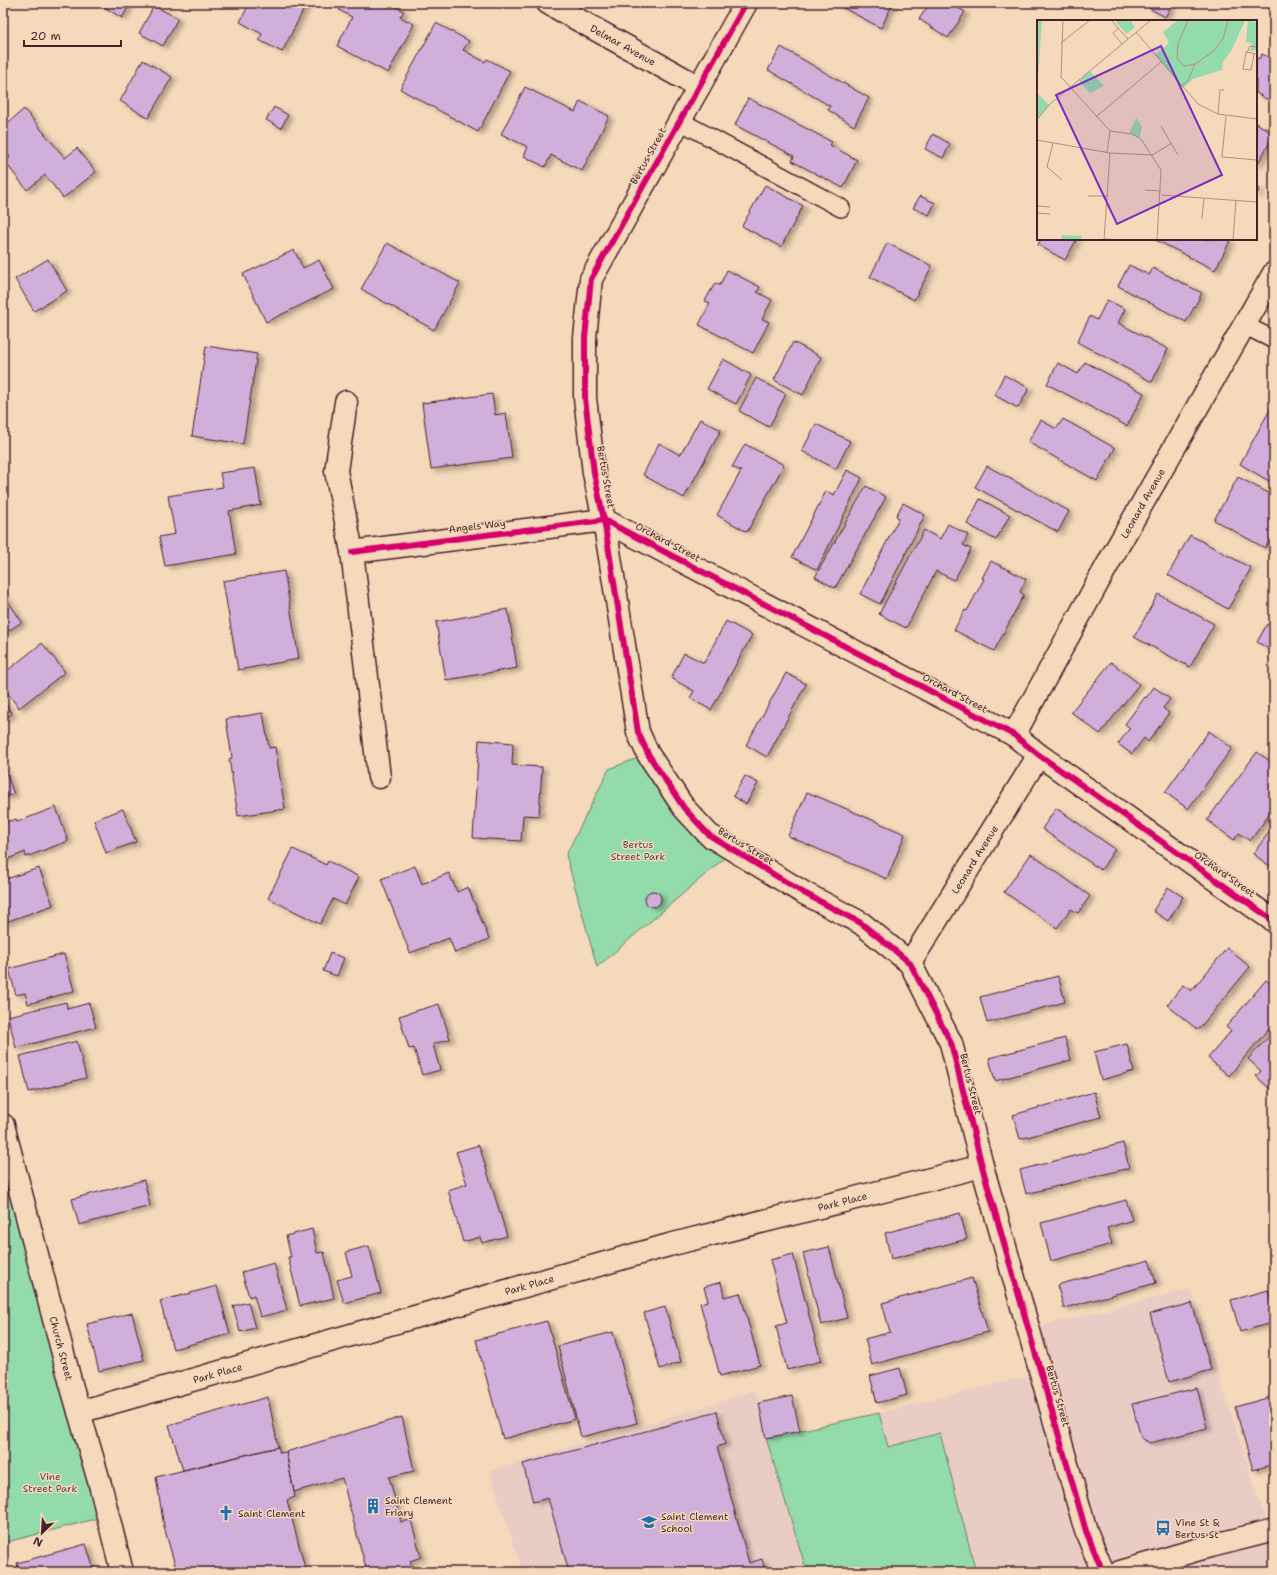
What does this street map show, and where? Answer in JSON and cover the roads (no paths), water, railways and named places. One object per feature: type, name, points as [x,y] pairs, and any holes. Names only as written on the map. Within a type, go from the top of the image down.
[{"type":"street","name":"Delmar Avenue","points":[[548,3],[699,87]]},
{"type":"street","name":"Bertus Street","points":[[746,3],[591,279],[585,338],[585,398],[594,473],[604,520],[638,732],[648,754],[684,808],[709,835],[804,893],[861,923],[910,963],[951,1044],[982,1166],[1086,1531],[1102,1572]]},
{"type":"street","name":"Leonard Avenue","points":[[1014,736],[1114,554],[1274,273]]},
{"type":"street","points":[[346,402],[336,471],[352,552],[379,777]]},
{"type":"street","name":"Angels Way","points":[[352,552],[604,520]]},
{"type":"street","name":"Orchard Street","points":[[604,520],[1014,736],[1274,921]]},
{"type":"street","name":"Leonard Avenue","points":[[910,963],[1039,755]]},
{"type":"street","name":"Church Street","points":[[3,1125],[79,1412],[101,1488],[122,1572]]},
{"type":"street","name":"Park Place","points":[[79,1412],[669,1245],[982,1166]]},
{"type":"street","points":[[1120,1572],[1203,1548],[1274,1530]]},
{"type":"lane","points":[[680,121],[841,208]]},
{"type":"lane","points":[[1244,325],[1274,340]]},
{"type":"place","name":"Saint Clement Friary","points":[[373,1506]]},
{"type":"place","name":"Saint Clement","points":[[226,1513]]},
{"type":"place","name":"Saint Clement School","points":[[649,1522]]},
{"type":"place","name":"Vine St & Bertus St","points":[[1163,1528]]},
{"type":"park label","name":"Bertus Street Park","points":[[638,850]]},
{"type":"park label","name":"Vine Street Park","points":[[50,1482]]}]
